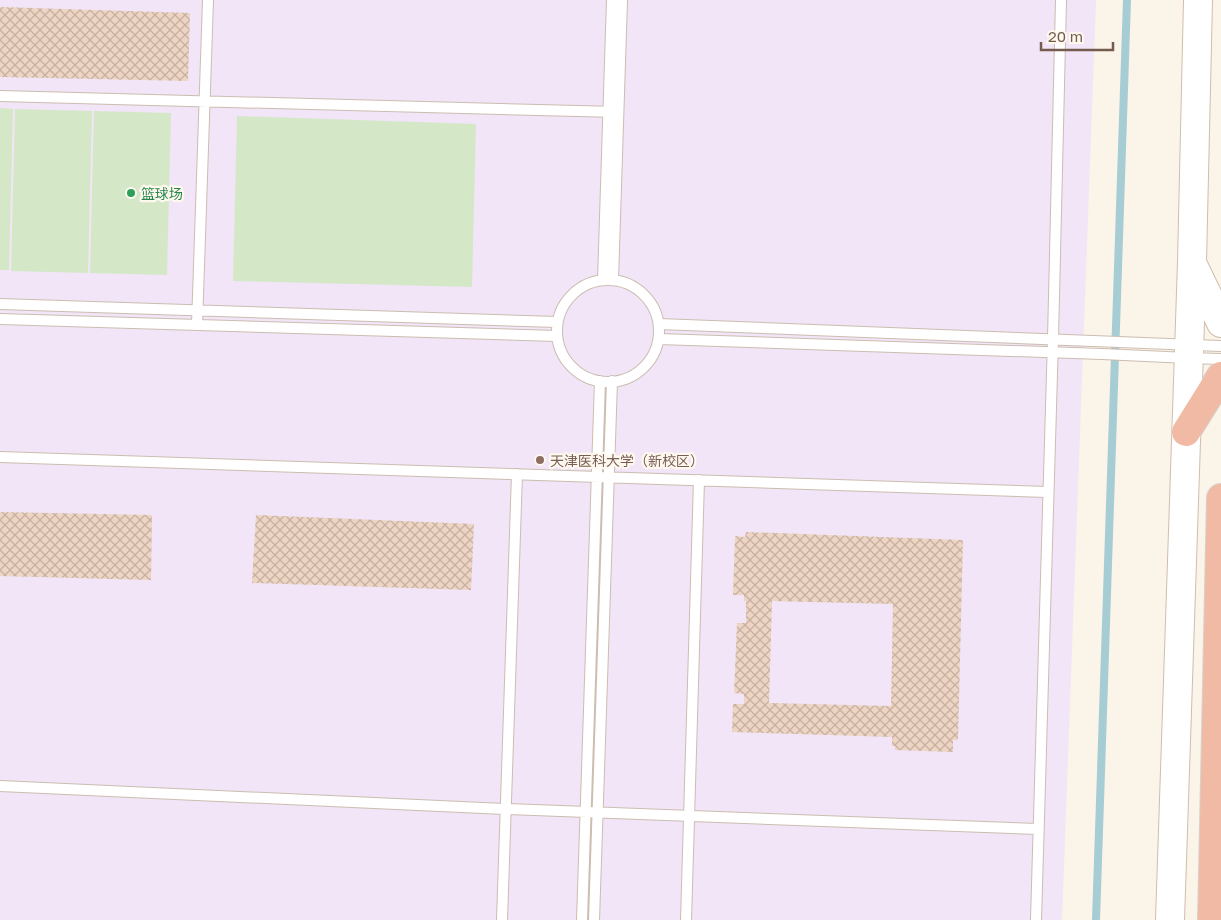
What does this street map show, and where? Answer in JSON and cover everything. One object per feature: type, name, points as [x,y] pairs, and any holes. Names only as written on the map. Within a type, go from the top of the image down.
[{"type":"highway","points":[[1186,432],[1221,376]]},
{"type":"highway","points":[[1212,920],[1221,498]]},
{"type":"street","points":[[1170,920],[1192,262],[1198,0]]},
{"type":"street","points":[[1192,262],[1221,323]]},
{"type":"lane","points":[[197,326],[208,0]]},
{"type":"lane","points":[[608,280],[613,112],[612,0]]},
{"type":"lane","points":[[613,112],[622,0]]},
{"type":"lane","points":[[1036,920],[1062,0]]},
{"type":"lane","points":[[0,96],[613,112]]},
{"type":"lane","points":[[608,280],[621,281],[635,287],[646,297],[655,310],[659,324],[659,339],[654,353],[646,366],[634,375],[620,381],[605,382],[590,379],[577,372],[567,362],[560,350],[556,336],[557,322],[561,309],[569,297],[580,288],[593,282],[608,280]]},
{"type":"lane","points":[[0,304],[557,322]]},
{"type":"lane","points":[[0,319],[556,336]]},
{"type":"lane","points":[[659,324],[1128,342],[1221,358]]},
{"type":"lane","points":[[659,339],[1127,356],[1221,346]]},
{"type":"lane","points":[[582,920],[600,381]]},
{"type":"lane","points":[[594,920],[612,381]]},
{"type":"lane","points":[[0,456],[1048,492]]},
{"type":"lane","points":[[502,920],[517,474]]},
{"type":"lane","points":[[686,920],[699,480]]},
{"type":"lane","points":[[0,786],[505,809],[1038,829]]},
{"type":"shaded area","name":"天津医科大学（新校区）","points":[[0,0],[1096,0],[1062,920],[0,920]]},
{"type":"green space","points":[[0,108],[13,109],[9,270],[0,270]]},
{"type":"green space","points":[[15,109],[92,111],[88,273],[11,271]]},
{"type":"green space","name":"篮球场","points":[[94,111],[171,113],[167,275],[90,273]]},
{"type":"green space","points":[[237,116],[476,124],[472,287],[233,281]]},
{"type":"building","points":[[0,7],[190,13],[188,81],[0,77]]},
{"type":"building","points":[[0,512],[152,515],[151,580],[0,576]]},
{"type":"building","points":[[256,515],[474,524],[471,590],[252,583]]},
{"type":"building","points":[[746,532],[963,540],[958,740],[953,740],[953,752],[895,750],[895,746],[892,746],[892,737],[732,732],[733,704],[744,704],[744,694],[734,693],[737,623],[746,623],[746,601],[744,601],[744,595],[733,595],[735,536],[745,537]],"holes":[[[772,601],[893,604],[891,706],[769,703]]]},
{"type":"waterway","points":[[1096,920],[1127,0]]},
{"type":"place","name":"篮球场","points":[[131,193]]},
{"type":"place","name":"天津医科大学（新校区）","points":[[540,460]]}]
